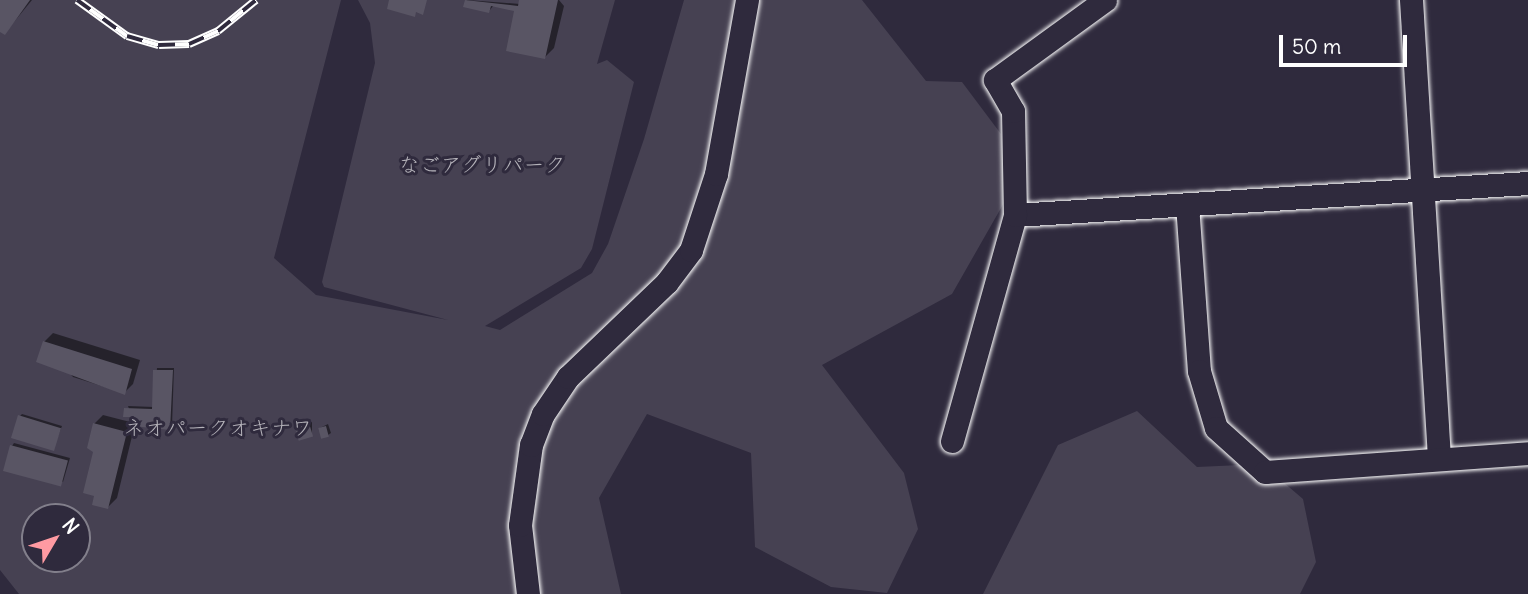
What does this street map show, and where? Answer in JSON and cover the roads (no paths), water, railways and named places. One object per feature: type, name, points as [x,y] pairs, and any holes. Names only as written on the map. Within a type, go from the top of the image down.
[{"type":"street","points":[[528,594],[520,525],[531,445],[543,414],[562,384],[667,282],[691,250],[716,174],[747,0]]},
{"type":"street","points":[[952,441],[1015,215],[1013,111],[995,80],[1105,0]]},
{"type":"street","points":[[1411,0],[1439,457]]},
{"type":"street","points":[[1015,215],[1423,187],[1528,183]]},
{"type":"street","points":[[1187,204],[1199,371],[1216,428],[1237,450],[1265,472],[1439,457],[1528,453]]},
{"type":"railway","points":[[77,0],[127,36],[159,45],[189,44],[218,31],[256,0]]},
{"type":"park label","name":"なごアグリパーク","points":[[482,165]]},
{"type":"park label","name":"ネオパークオキナワ","points":[[218,428]]}]
